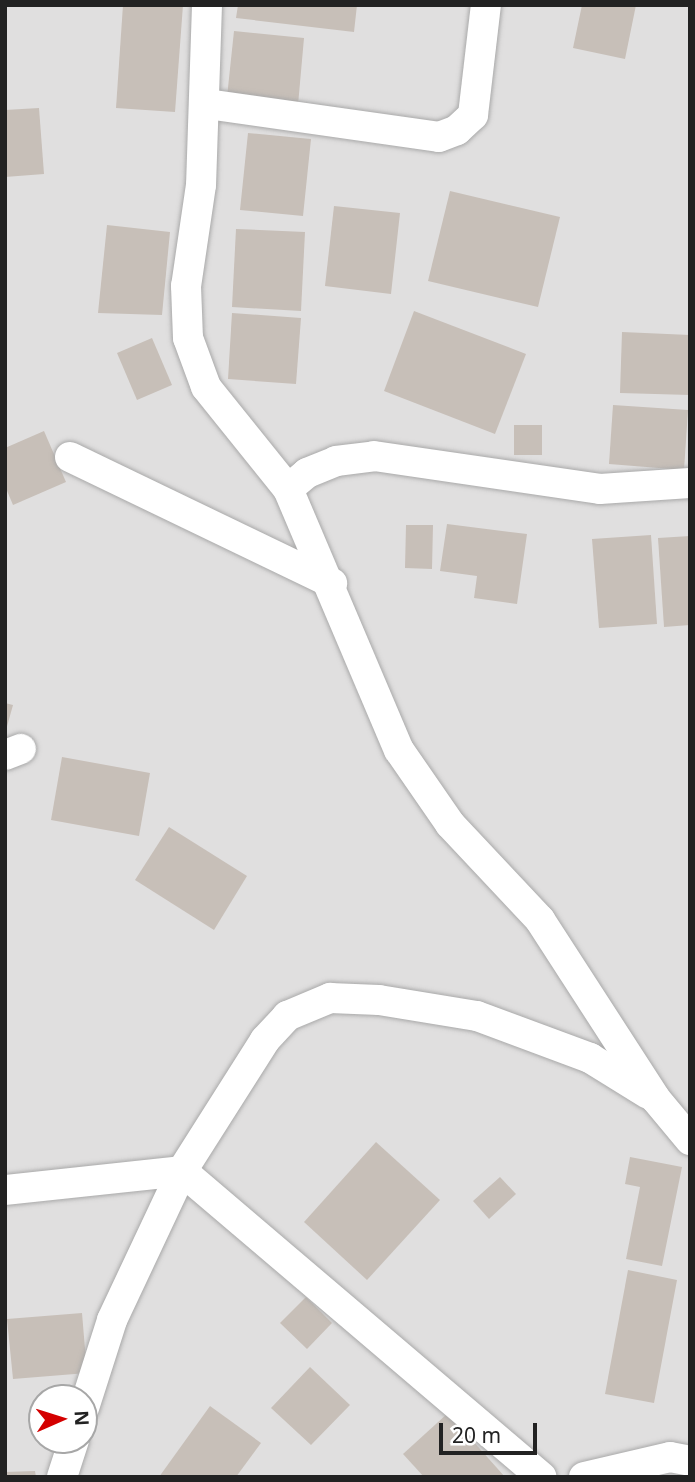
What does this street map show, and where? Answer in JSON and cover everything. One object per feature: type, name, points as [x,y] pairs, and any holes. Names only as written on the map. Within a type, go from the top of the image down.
[{"type":"street","points":[[207,5],[207,104],[186,286],[188,338],[206,387],[288,489],[332,583],[400,750],[450,824],[540,920],[655,1098],[690,1140]]},
{"type":"street","points":[[207,104],[439,137],[457,131],[473,115],[486,5]]},
{"type":"street","points":[[288,489],[307,473],[336,461],[374,456],[600,489],[690,483]]},
{"type":"street","points":[[70,457],[332,583]]},
{"type":"street","points":[[92,1384],[112,1320],[183,1171],[265,1040],[287,1016],[330,998],[379,1000],[477,1016],[590,1058],[655,1098]]},
{"type":"street","points":[[5,1190],[183,1171],[542,1477]]},
{"type":"street","points":[[62,1477],[69,1454]]},
{"type":"street","points":[[584,1477],[670,1457],[690,1461]]},
{"type":"shaded area","points":[[5,5],[690,5],[690,1477],[5,1477]]},
{"type":"building","points":[[123,5],[183,5],[175,112],[116,108]]},
{"type":"building","points":[[238,5],[357,5],[354,32],[236,18]]},
{"type":"building","points":[[582,5],[636,5],[625,59],[573,48]]},
{"type":"building","points":[[234,31],[304,38],[298,105],[227,97]]},
{"type":"building","points":[[39,108],[44,174],[5,177],[5,110]]},
{"type":"building","points":[[248,133],[311,139],[303,216],[240,210]]},
{"type":"building","points":[[450,191],[560,217],[538,307],[428,281]]},
{"type":"building","points":[[334,206],[400,213],[391,294],[325,286]]},
{"type":"building","points":[[107,225],[170,232],[162,315],[98,313]]},
{"type":"building","points":[[236,229],[305,232],[301,311],[232,307]]},
{"type":"building","points":[[414,311],[526,354],[495,434],[384,391]]},
{"type":"building","points":[[232,313],[301,318],[296,384],[228,379]]},
{"type":"building","points":[[622,332],[690,335],[690,395],[620,393]]},
{"type":"building","points":[[152,338],[172,385],[137,400],[117,353]]},
{"type":"building","points":[[613,405],[688,410],[684,470],[609,464]]},
{"type":"building","points":[[514,425],[542,425],[542,455],[514,455]]},
{"type":"building","points":[[44,431],[66,482],[13,505],[5,486],[5,448]]},
{"type":"building","points":[[447,524],[527,534],[517,604],[474,598],[477,576],[440,571]]},
{"type":"building","points":[[406,525],[433,525],[432,569],[405,568]]},
{"type":"building","points":[[651,535],[657,624],[599,628],[592,539]]},
{"type":"building","points":[[690,536],[690,625],[664,627],[658,538]]},
{"type":"building","points":[[5,703],[13,705],[6,730],[5,730]]},
{"type":"building","points":[[62,757],[150,773],[139,836],[51,820]]},
{"type":"building","points":[[169,827],[247,876],[214,930],[135,880]]},
{"type":"building","points":[[376,1142],[440,1200],[367,1280],[304,1222]]},
{"type":"building","points":[[630,1157],[682,1167],[662,1266],[626,1259],[640,1187],[625,1184]]},
{"type":"building","points":[[500,1177],[516,1194],[489,1219],[473,1201]]},
{"type":"building","points":[[628,1270],[677,1280],[654,1403],[605,1394]]},
{"type":"building","points":[[306,1297],[332,1323],[307,1349],[280,1323]]},
{"type":"building","points":[[82,1313],[87,1373],[13,1379],[7,1319]]},
{"type":"building","points":[[310,1367],[350,1405],[311,1445],[271,1408]]},
{"type":"building","points":[[210,1406],[261,1443],[236,1477],[159,1477]]},
{"type":"building","points":[[448,1413],[505,1477],[424,1477],[403,1454]]},
{"type":"building","points":[[35,1471],[36,1477],[5,1477],[5,1472]]}]
